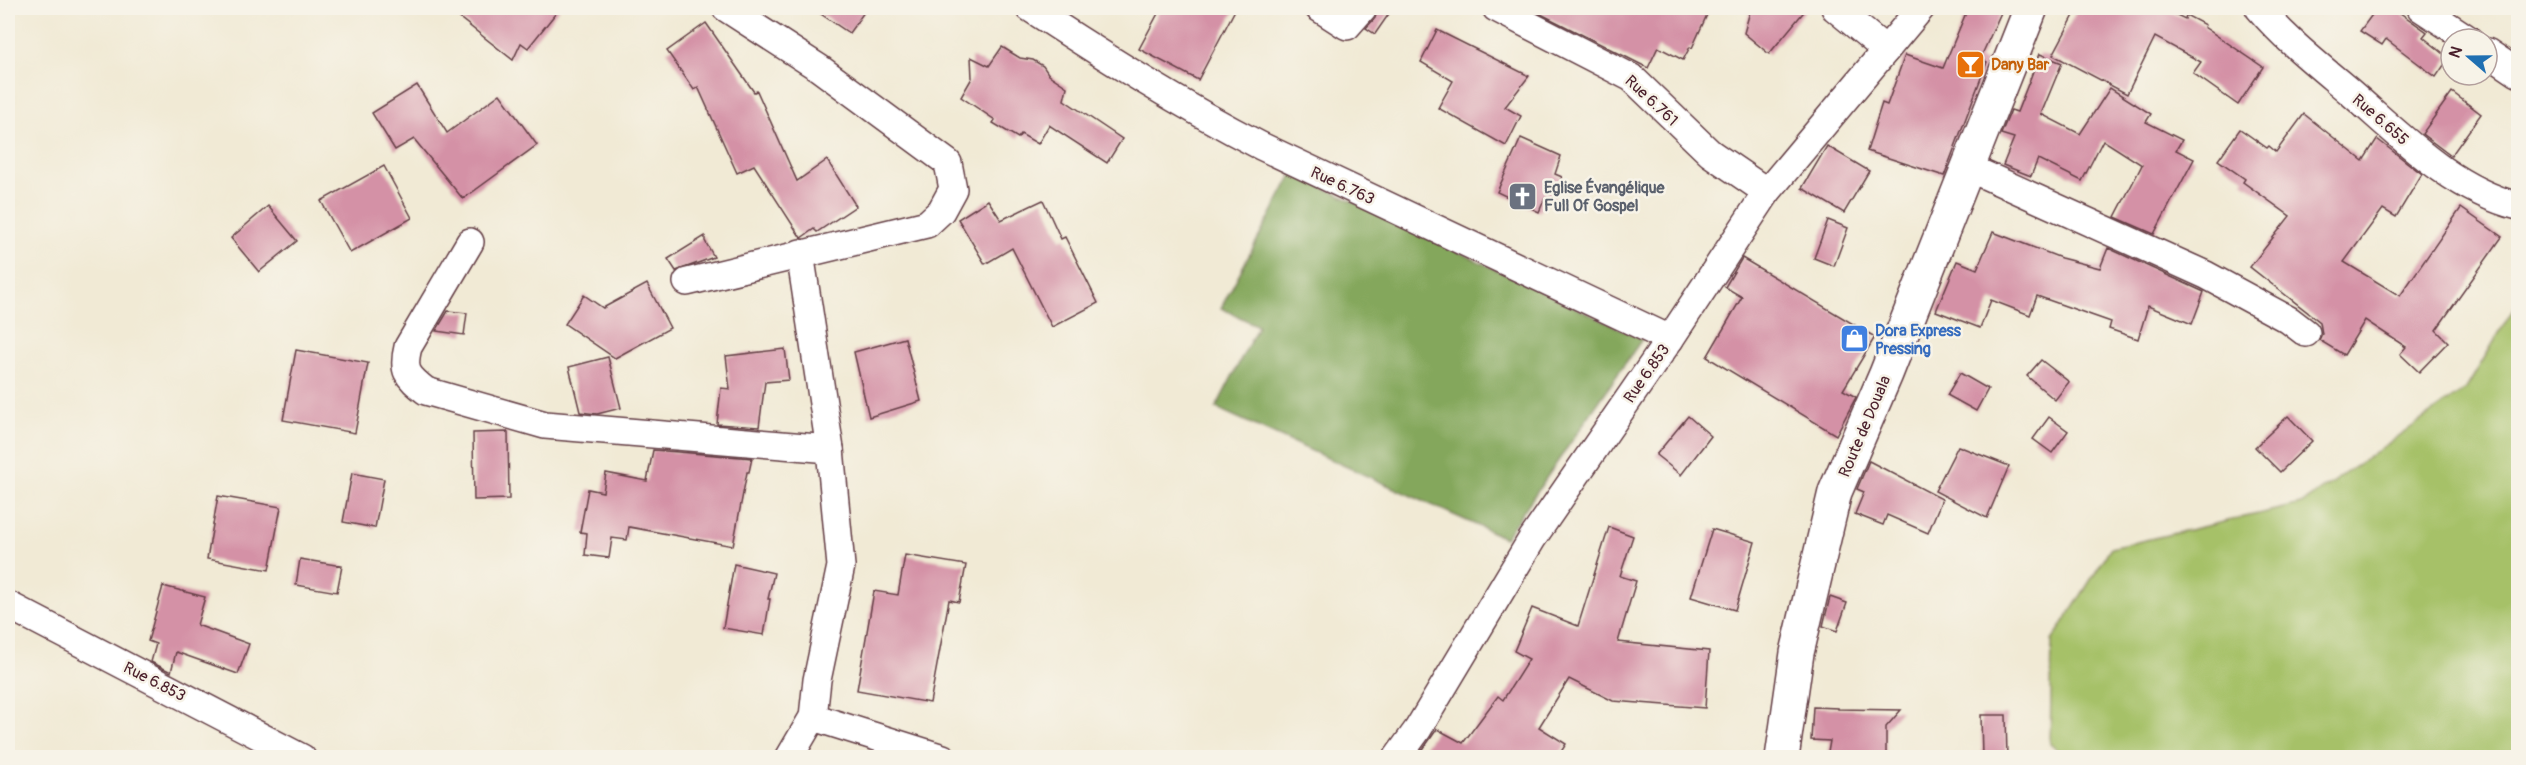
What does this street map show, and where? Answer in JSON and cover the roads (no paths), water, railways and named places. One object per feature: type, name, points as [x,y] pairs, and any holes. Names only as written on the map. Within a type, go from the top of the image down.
[{"type":"highway","name":"Route de Douala","points":[[1782,758],[1797,653],[1835,492],[1886,374],[2031,8]]},
{"type":"street","points":[[687,282],[927,224],[941,211],[953,189],[948,163],[819,68],[726,8]]},
{"type":"street","name":"Rue 6.763","points":[[1030,8],[1128,73],[1262,147],[1670,339]]},
{"type":"street","points":[[1319,8],[1347,26],[1363,8]]},
{"type":"street","name":"Rue 6.761","points":[[1496,8],[1632,78],[1710,153],[1767,192]]},
{"type":"street","points":[[1835,8],[1886,51]]},
{"type":"street","name":"Rue 6.853","points":[[1397,758],[1418,729],[1532,539],[1670,339],[1767,192],[1922,8]]},
{"type":"street","name":"Rue 6.655","points":[[2259,8],[2280,32],[2419,151],[2463,184],[2498,201],[2518,206]]},
{"type":"street","points":[[2421,8],[2450,27]]},
{"type":"street","points":[[2499,60],[2518,73]]},
{"type":"street","points":[[1967,167],[2206,275],[2289,320],[2306,333]]},
{"type":"street","points":[[470,242],[408,347],[404,364],[411,379],[426,391],[545,425],[830,449]]},
{"type":"street","points":[[789,758],[813,717],[817,680],[841,566],[830,449],[800,254]]},
{"type":"street","name":"Rue 6.853","points":[[8,605],[302,758]]},
{"type":"street","points":[[813,717],[942,758]]},
{"type":"place","name":"Dany Bar","points":[[1970,64]]},
{"type":"place","name":"Eglise Évangélique Full Of Gospel","points":[[1523,196]]},
{"type":"place","name":"Dora Express Pressing","points":[[1854,339]]}]
